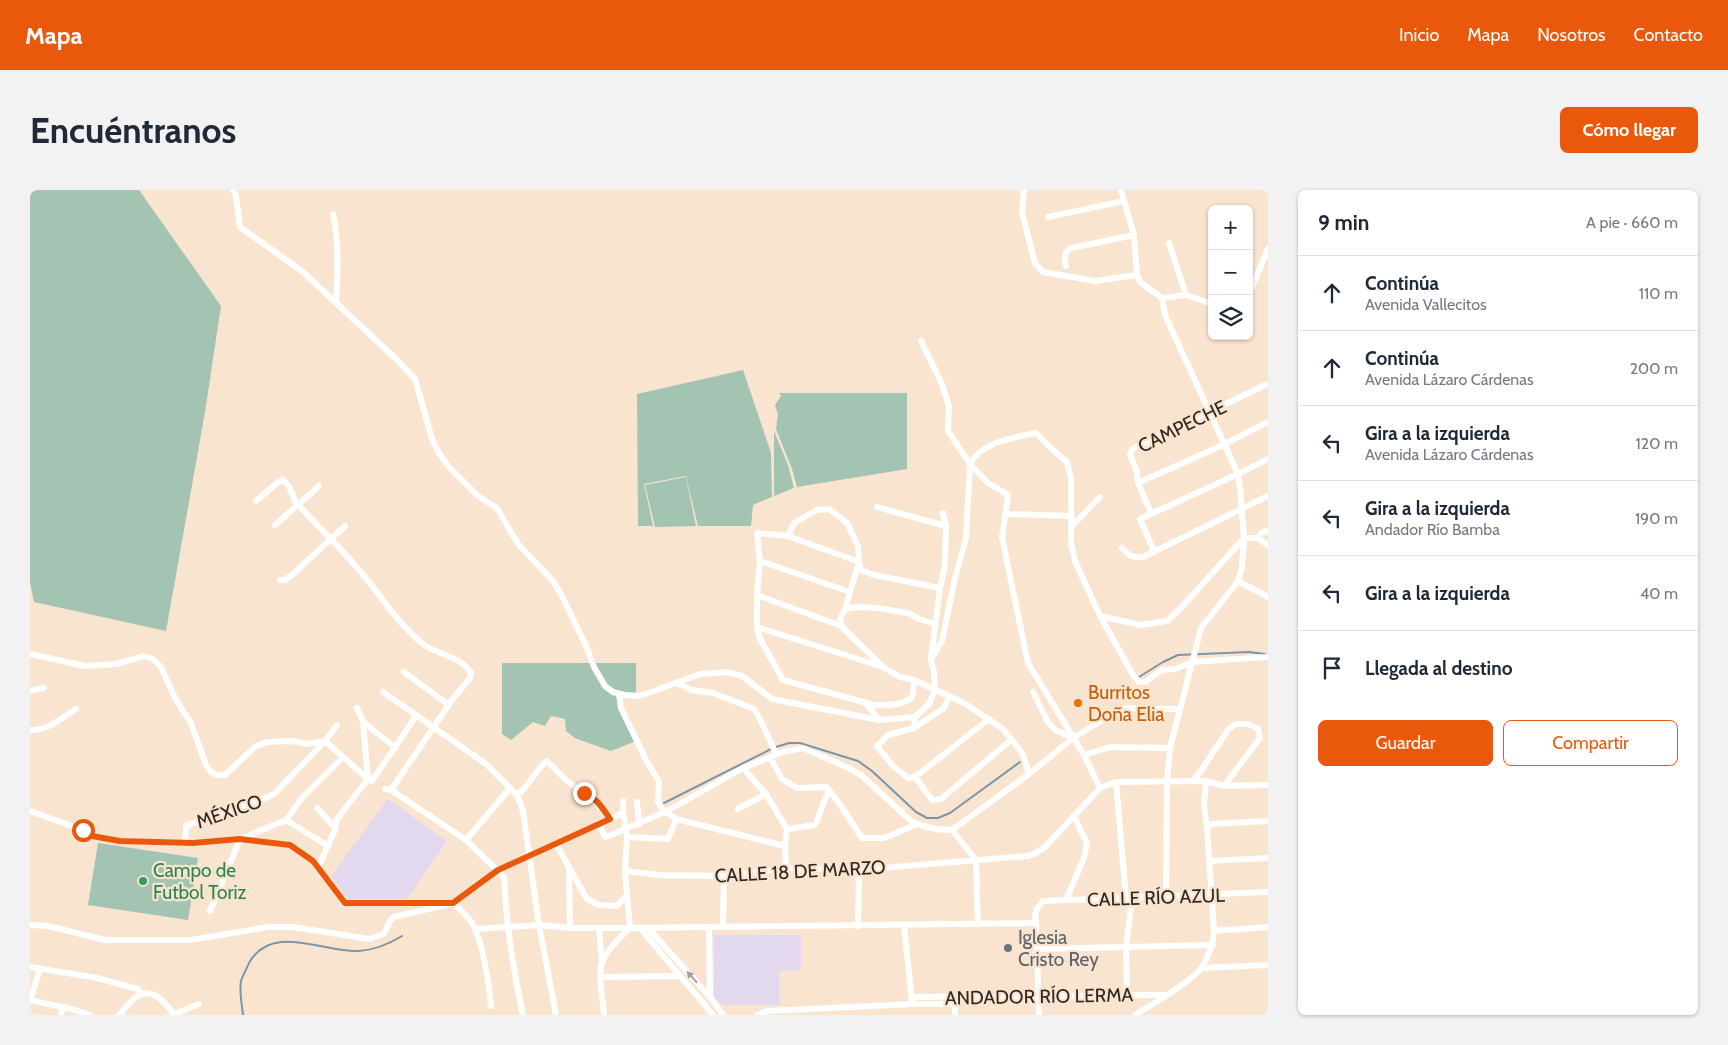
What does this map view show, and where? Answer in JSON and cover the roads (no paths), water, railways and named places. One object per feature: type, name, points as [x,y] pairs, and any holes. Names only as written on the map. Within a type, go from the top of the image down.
[{"type":"street","points":[[233,190],[236,196],[240,226],[303,272],[415,379],[432,439],[439,453],[449,467],[478,496],[497,508],[518,544],[552,580],[560,592],[605,686],[619,694],[640,696],[700,674],[726,672],[742,676],[772,699],[879,720],[914,717],[929,704],[935,690],[934,672],[930,660],[945,566],[946,526],[943,513]]},
{"type":"street","points":[[1024,190],[1022,212],[1035,263],[1044,272],[1095,280],[1137,275]]},
{"type":"street","points":[[1121,190],[1134,235],[1137,275],[1140,282],[1162,298],[1186,295],[1208,303]]},
{"type":"street","points":[[1048,217],[1124,201]]},
{"type":"street","points":[[333,214],[337,236],[338,270],[336,302]]},
{"type":"street","points":[[1066,266],[1065,252],[1071,248],[1134,235]]},
{"type":"street","points":[[1169,243],[1186,295]]},
{"type":"street","points":[[1253,285],[1268,249]]},
{"type":"street","points":[[1162,298],[1165,315],[1223,445],[1238,474],[1244,538],[1242,567],[1238,581],[1201,628],[1170,748],[1167,781],[1166,896]]},
{"type":"street","points":[[921,341],[942,384],[949,406],[948,431],[970,464],[988,483],[1008,495],[1002,537],[1028,663],[1084,755],[1100,788],[1116,782],[1167,781],[1206,781],[1224,786],[1268,785]]},
{"type":"street","name":"CAMPECHE","points":[[1151,513],[1138,483],[1137,472],[1130,454],[1132,449],[1265,385]]},
{"type":"street","points":[[1138,483],[1223,445],[1268,422]]},
{"type":"street","points":[[930,660],[942,642],[955,578],[966,538],[970,464],[974,457],[987,446],[1036,433],[1067,462],[1071,479],[1071,543],[1075,561],[1100,616],[1139,682],[1145,682],[1162,670],[1175,669],[1193,660],[1268,657]]},
{"type":"street","points":[[1154,551],[1140,519],[1268,459]]},
{"type":"street","points":[[256,501],[283,480],[289,486],[298,504],[365,576],[399,622],[425,645],[448,655],[472,673],[388,790],[466,840],[504,877],[513,971],[523,1015]]},
{"type":"street","points":[[276,525],[319,486]]},
{"type":"street","points":[[1122,548],[1129,556],[1136,558],[1144,557],[1268,496]]},
{"type":"street","points":[[1072,526],[1100,497]]},
{"type":"street","points":[[877,507],[946,526]]},
{"type":"street","points":[[788,536],[794,523],[817,510],[829,509],[847,522],[858,546],[861,570],[874,575],[940,588]]},
{"type":"street","points":[[1005,514],[1072,516]]},
{"type":"street","points":[[280,580],[285,580],[292,575],[345,526]]},
{"type":"street","points":[[1258,538],[1261,533],[1268,532]]},
{"type":"street","points":[[859,562],[788,536],[757,533],[760,561],[757,627],[760,639],[783,680],[865,702],[886,706],[911,699],[914,693],[914,680]]},
{"type":"street","points":[[1100,616],[1141,625],[1166,621],[1179,610],[1244,538],[1258,538],[1268,545]]},
{"type":"street","points":[[760,561],[850,592]]},
{"type":"street","points":[[841,626],[840,619],[845,609],[859,562]]},
{"type":"street","points":[[1238,581],[1268,597]]},
{"type":"street","points":[[757,595],[841,626],[883,667]]},
{"type":"street","points":[[845,609],[856,607],[885,609],[908,613],[935,624]]},
{"type":"street","points":[[757,627],[883,667],[900,677],[914,680],[964,703],[1004,729],[1023,754],[1029,773]]},
{"type":"street","points":[[30,654],[85,666],[116,664],[144,656],[154,660],[161,667],[176,700],[191,724],[206,765],[211,772],[217,775],[225,775],[256,746],[267,742],[292,741],[307,744],[324,741],[337,725]]},
{"type":"street","points":[[404,672],[451,702]]},
{"type":"street","points":[[676,683],[692,690],[713,693],[754,709],[770,741],[782,779],[797,788],[826,787],[862,838],[884,838],[918,824]]},
{"type":"street","points":[[30,691],[44,688]]},
{"type":"street","points":[[383,692],[486,764],[518,795],[523,811],[539,926],[556,1015]]},
{"type":"street","points":[[1033,692],[1048,722],[1055,730],[1072,738]]},
{"type":"street","points":[[619,694],[621,708],[647,762],[660,781],[658,802],[663,810],[676,819],[785,846]]},
{"type":"street","points":[[949,697],[944,708],[914,728],[888,735],[877,746],[900,772],[908,778],[915,777],[989,719]]},
{"type":"street","points":[[865,702],[879,720]]},
{"type":"street","points":[[357,708],[363,722],[370,780]]},
{"type":"street","points":[[599,823],[605,837],[667,812],[743,768],[774,754],[803,748],[851,769],[862,776],[912,821],[936,829],[952,830],[1029,773],[1072,738],[1122,708],[1180,709]]},
{"type":"street","points":[[30,730],[46,728],[76,709]]},
{"type":"street","points":[[318,868],[337,819],[396,748],[416,716]]},
{"type":"street","points":[[914,717],[914,728]]},
{"type":"street","points":[[363,722],[396,748]]},
{"type":"street","points":[[1194,781],[1228,730],[1235,724],[1249,724],[1258,729],[1260,738],[1224,786]]},
{"type":"street","points":[[915,777],[932,800],[937,801],[1011,740]]},
{"type":"street","points":[[324,741],[370,780]]},
{"type":"street","name":"MÉXICO","points":[[184,842],[186,826],[275,793],[324,741]]},
{"type":"street","points":[[1084,755],[1110,747],[1170,748]]},
{"type":"street","points":[[210,911],[240,839],[286,820],[303,797],[343,757]]},
{"type":"street","points":[[518,795],[525,789],[541,765],[547,761],[567,781],[590,795],[610,819]]},
{"type":"street","points":[[743,768],[766,794],[787,829],[785,846],[786,868]]},
{"type":"street","points":[[1135,1015],[1202,968],[1213,945],[1210,861],[1204,805],[1206,781]]},
{"type":"street","points":[[1116,782],[1129,898],[1126,947],[1128,995]]},
{"type":"street","points":[[466,840],[510,788]]},
{"type":"street","name":"CALLE 18 DE MARZO","points":[[624,871],[660,875],[724,876],[786,868],[859,870],[1028,856],[1045,847],[1100,788]]},
{"type":"street","points":[[787,829],[815,824],[822,811],[823,800],[829,792]]},
{"type":"street","points":[[738,809],[766,794]]},
{"type":"street","points":[[623,800],[627,837],[624,871],[630,928]]},
{"type":"street","points":[[636,802],[639,824]]},
{"type":"street","points":[[317,808],[335,828]]},
{"type":"street","points":[[30,811],[83,830],[92,836],[120,841],[193,843],[240,839],[290,845],[313,861],[345,903],[453,903],[471,921],[475,930],[492,1006]]},
{"type":"street","points":[[30,925],[48,926],[105,940],[191,940],[268,927],[293,927],[369,939],[384,934],[394,917],[453,903],[498,870],[623,813]]},
{"type":"street","points":[[1066,900],[1084,858],[1087,843],[1074,816]]},
{"type":"street","points":[[627,837],[668,839],[676,819]]},
{"type":"street","points":[[286,820],[328,846]]},
{"type":"street","points":[[1207,827],[1211,824],[1268,821]]},
{"type":"street","points":[[952,830],[976,860],[978,924]]},
{"type":"street","points":[[556,844],[587,899],[598,905],[617,906],[626,896]]},
{"type":"street","points":[[1210,861],[1268,858]]},
{"type":"street","points":[[569,867],[570,928]]},
{"type":"street","points":[[858,926],[859,870]]},
{"type":"street","points":[[723,927],[724,876]]},
{"type":"street","name":"CALLE RÍO AZUL","points":[[1036,924],[1035,909],[1043,901],[1268,892]]},
{"type":"street","points":[[475,930],[539,926],[648,928],[1036,924],[1039,1015]]},
{"type":"street","points":[[904,925],[912,1001]]},
{"type":"street","points":[[709,927],[710,997]]},
{"type":"street","points":[[599,928],[602,963],[600,977],[604,1015]]},
{"type":"street","points":[[602,963],[613,946],[630,928]]},
{"type":"street","points":[[640,928],[713,1015]]},
{"type":"street","points":[[648,928],[710,997],[723,1015]]},
{"type":"street","points":[[1214,931],[1268,928]]},
{"type":"street","points":[[1037,949],[1213,945]]},
{"type":"street","points":[[1202,968],[1268,965]]},
{"type":"street","points":[[30,967],[97,978],[138,989],[141,994]]},
{"type":"street","points":[[40,970],[30,1001],[63,1007],[90,1015]]},
{"type":"street","points":[[600,977],[681,976]]},
{"type":"street","points":[[119,1015],[141,994],[158,996],[173,1015],[199,1004]]},
{"type":"street","name":"ANDADOR RÍO LERMA","points":[[912,1001],[955,996],[1166,995]]},
{"type":"street","points":[[955,996],[955,1015]]},
{"type":"street","points":[[757,1015],[912,1001],[955,1004]]},
{"type":"street","points":[[61,1015],[63,1007]]},
{"type":"waterway","points":[[1139,677],[1178,655],[1249,652],[1265,654]]},
{"type":"waterway","points":[[776,747],[789,743],[800,743],[858,761],[872,771],[916,812],[927,818],[938,818],[950,813],[1020,762]]},
{"type":"waterway","points":[[664,803],[771,749]]},
{"type":"waterway","points":[[243,1015],[241,981],[249,963],[259,951],[271,944],[300,942],[359,951],[382,946],[402,936]]},
{"type":"place","name":"Burritos Doña Elia","points":[[1078,703]]},
{"type":"place","name":"Campo de Futbol Toriz","points":[[143,881]]},
{"type":"place","name":"Iglesia Cristo Rey","points":[[1008,948]]}]
